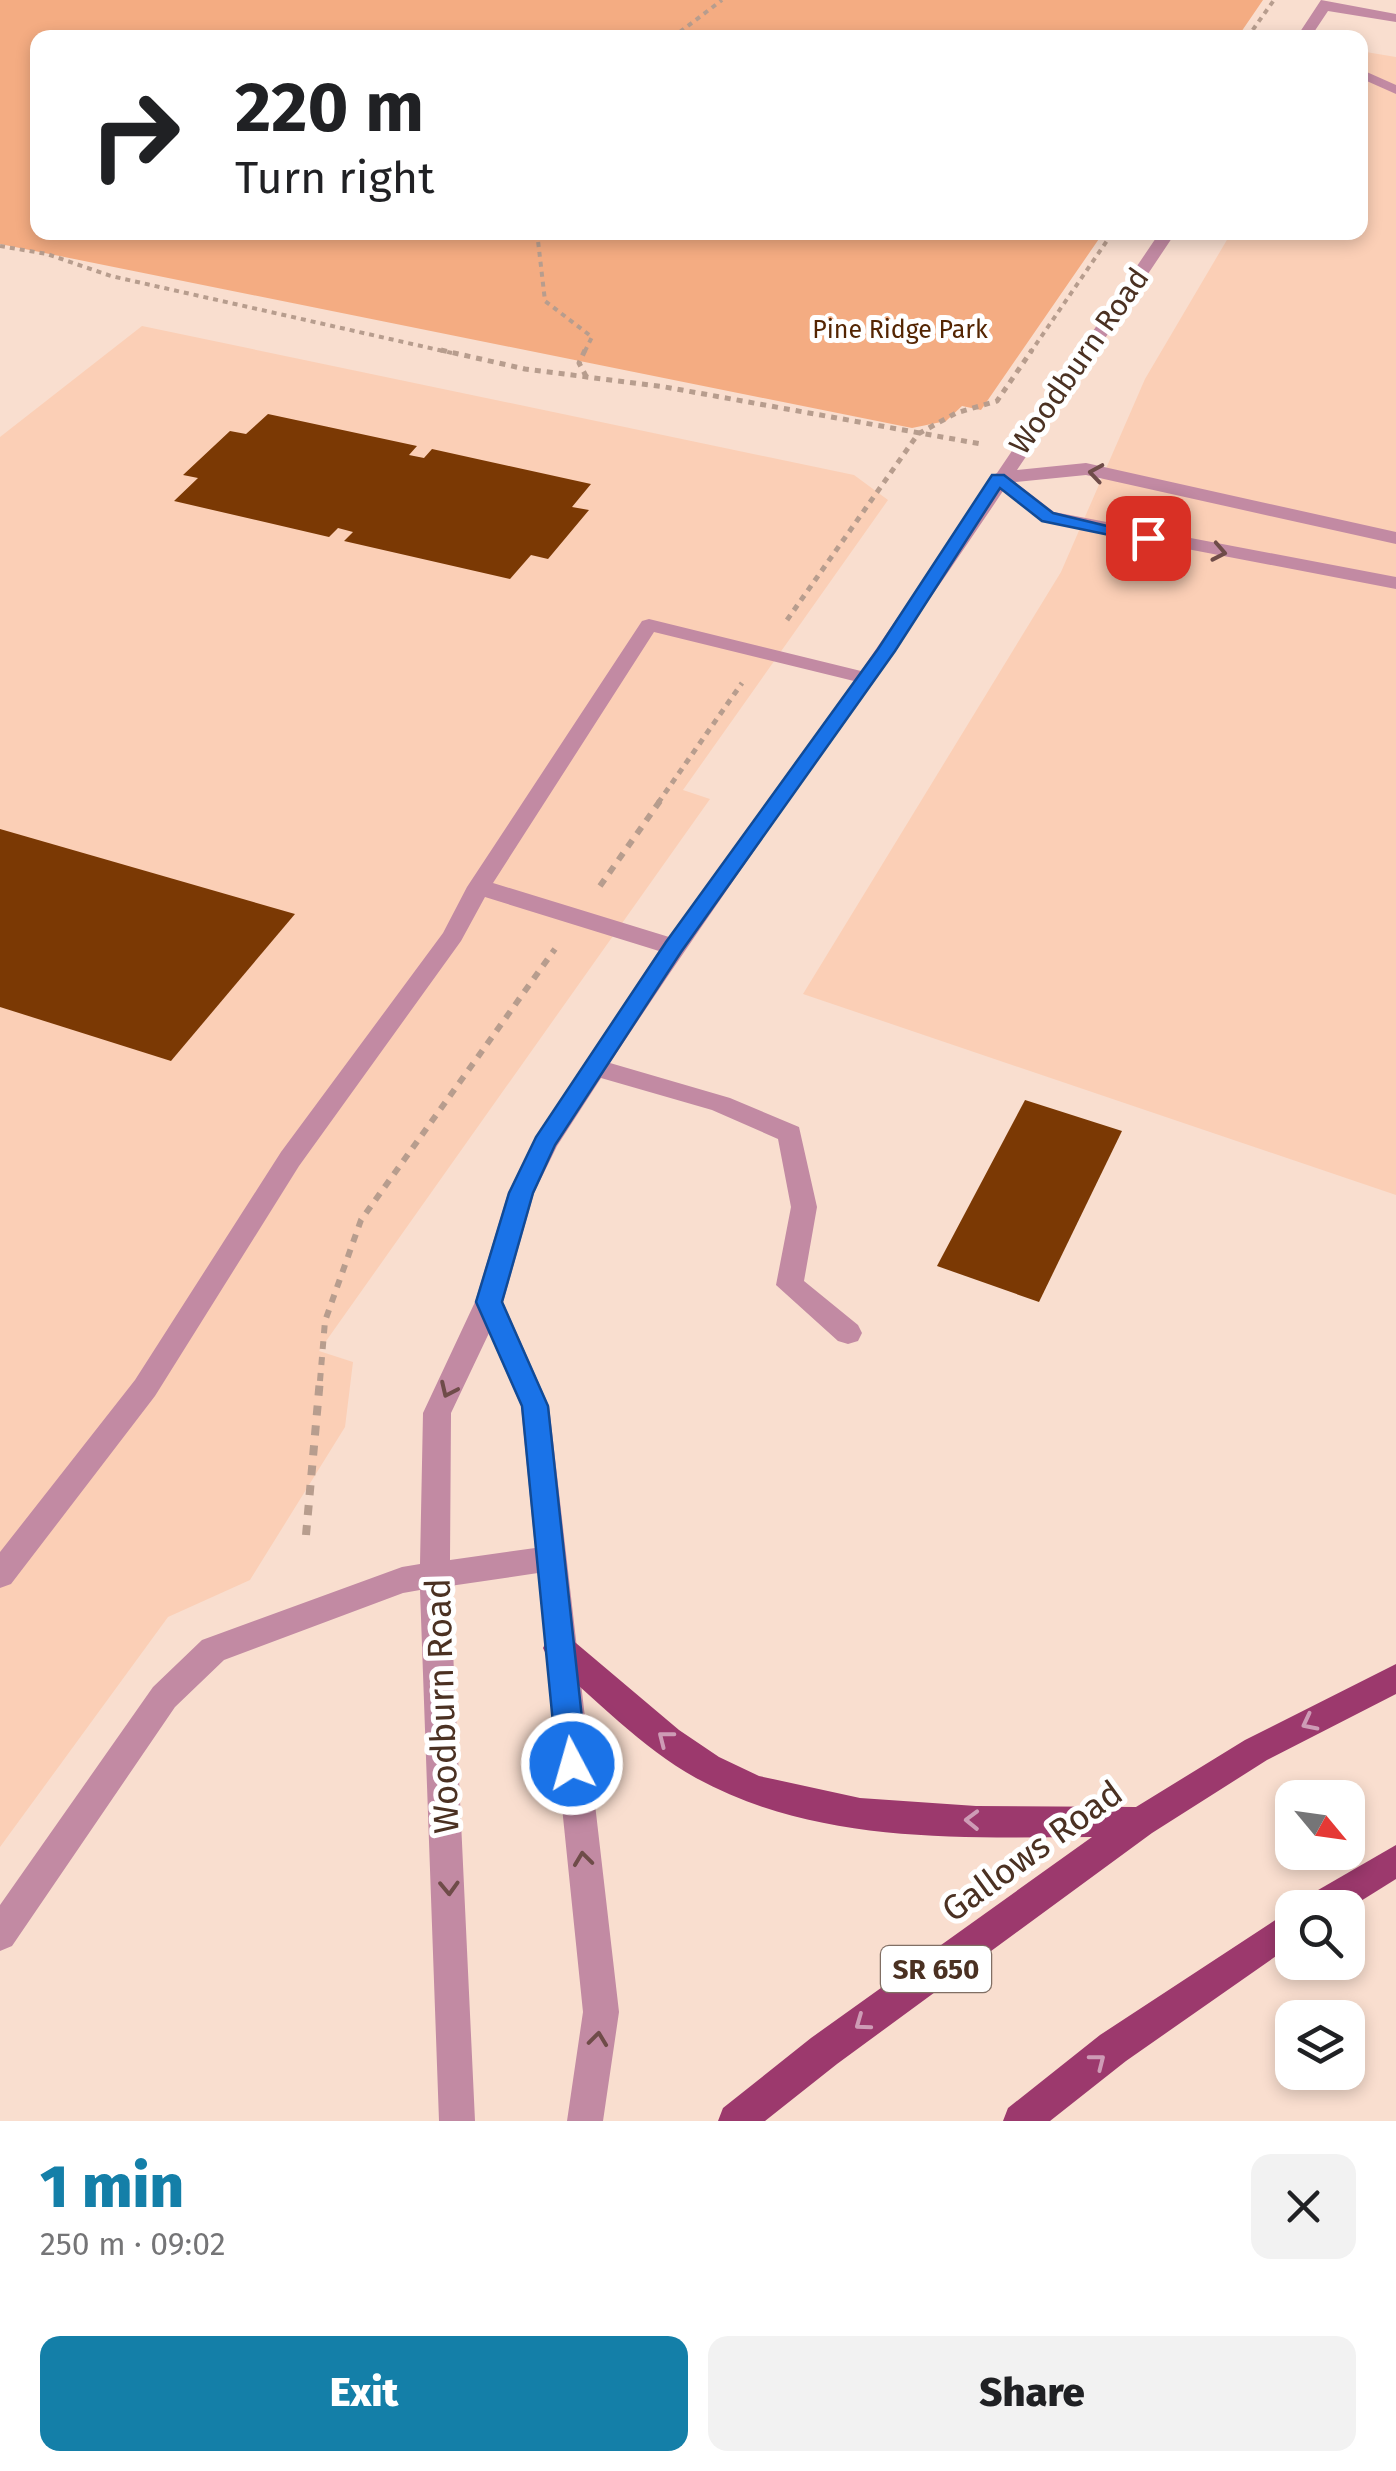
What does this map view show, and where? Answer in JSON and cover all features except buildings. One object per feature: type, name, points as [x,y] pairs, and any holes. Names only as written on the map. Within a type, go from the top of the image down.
[{"type":"main road","points":[[559,1648],[668,1742],[710,1769],[774,1797],[921,1819],[1140,1822]]},
{"type":"main road","name":"Gallows Road","points":[[736,2121],[824,2050],[1140,1822],[1256,1750],[1396,1678]]},
{"type":"main road","points":[[1348,1890],[1396,1861]]},
{"type":"main road","points":[[1021,2121],[1114,2048],[1275,1937]]},
{"type":"street","points":[[1311,30],[1327,3],[1395,17]]},
{"type":"street","points":[[1368,77],[1396,91]]},
{"type":"street","points":[[1368,87],[1396,91]]},
{"type":"street","name":"Woodburn Road","points":[[456,2121],[436,1576],[437,1413],[489,1302],[521,1193],[545,1143],[674,947],[866,678],[1162,240]]},
{"type":"street","points":[[998,478],[1086,470],[1396,538]]},
{"type":"street","points":[[998,478],[1048,517],[1396,583]]},
{"type":"street","points":[[0,1576],[144,1388],[290,1158],[453,936],[479,887],[649,625],[866,678]]},
{"type":"street","points":[[479,887],[674,947]]},
{"type":"street","points":[[594,1067],[721,1104],[790,1134],[804,1207],[790,1285],[848,1334]]},
{"type":"street","points":[[489,1302],[535,1406],[601,2012],[585,2121]]},
{"type":"street","points":[[0,1934],[164,1697],[214,1650],[402,1580],[549,1560]]},
{"type":"path","points":[[683,30],[722,0]]},
{"type":"path","points":[[1253,30],[1274,0]]},
{"type":"path","points":[[538,240],[545,301],[592,337],[579,363],[587,378]]},
{"type":"path","points":[[306,1536],[324,1321],[361,1220],[918,434],[956,413],[996,401],[1107,240]]},
{"type":"path","points":[[0,246],[48,254],[111,276],[359,333],[587,378],[664,387],[952,438]]},
{"type":"shaded area","points":[[1368,52],[1396,57],[1396,1195],[803,994],[1061,572],[1145,379],[1227,240],[1368,240]]},
{"type":"shaded area","points":[[142,326],[854,475],[888,500],[683,790],[710,799],[319,1351],[353,1362],[345,1427],[250,1580],[168,1617],[0,1847],[0,437]]},
{"type":"green space","name":"Pine Ridge Park","points":[[0,0],[1263,0],[1242,30],[30,30],[30,240],[1098,240],[981,410],[962,406],[946,421],[912,428],[0,244]]},
{"type":"route","points":[[572,1764],[535,1406],[489,1302],[521,1193],[545,1143],[674,947],[886,651],[998,478],[1048,517],[1148,538]]}]
